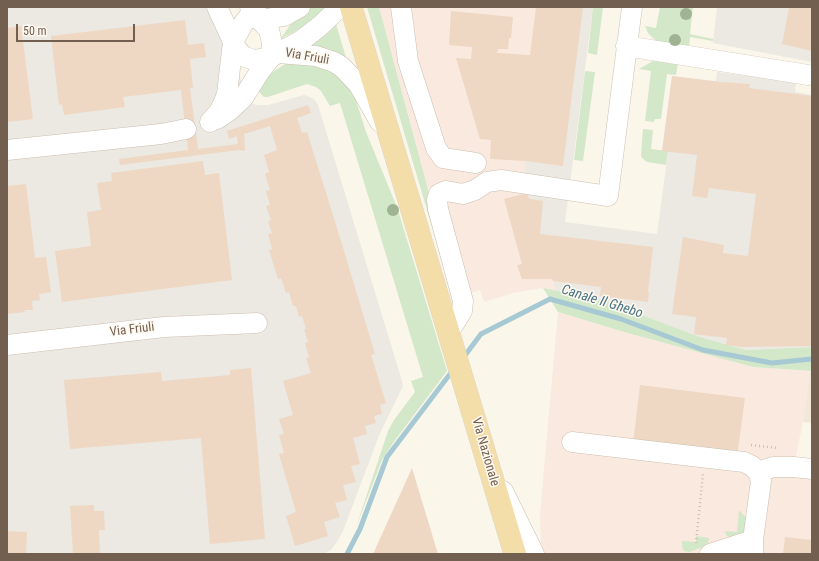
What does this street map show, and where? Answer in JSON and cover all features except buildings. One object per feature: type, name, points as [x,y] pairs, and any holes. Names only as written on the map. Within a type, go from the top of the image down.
[{"type":"main road","name":"Via Friuli","points":[[351,7],[452,341]]},
{"type":"main road","name":"Via Nazionale","points":[[452,341],[515,554]]},
{"type":"street","points":[[217,7],[233,42],[240,52],[252,60],[264,59],[274,51],[284,24],[297,9]]},
{"type":"street","name":"Via Friuli","points":[[7,150],[161,134],[197,126],[220,118],[243,98],[274,51],[312,34],[340,7]]},
{"type":"street","points":[[401,7],[408,61],[436,148],[443,158],[476,163]]},
{"type":"street","points":[[452,341],[462,311],[463,301],[438,209],[438,196],[441,192],[446,191],[463,194],[470,192],[486,182],[501,180],[608,196],[632,7]]},
{"type":"street","points":[[255,11],[284,16],[297,9]]},
{"type":"street","points":[[197,126],[218,112],[224,102],[227,94],[233,42],[243,24],[255,11]]},
{"type":"street","points":[[255,11],[269,30],[274,51]]},
{"type":"street","points":[[626,46],[808,75]]},
{"type":"street","name":"Via Friuli","points":[[274,51],[316,56],[334,62],[342,67],[359,85],[392,142]]},
{"type":"street","name":"Via Friuli","points":[[7,345],[164,326],[257,323]]},
{"type":"street","points":[[572,442],[744,462],[752,466],[758,472],[761,481],[753,547],[703,552]]},
{"type":"street","points":[[488,461],[534,554]]},
{"type":"street","points":[[758,472],[774,467],[812,469]]},
{"type":"path","points":[[703,552],[704,458]]},
{"type":"shaded area","points":[[7,7],[217,7],[248,102],[257,105],[268,105],[304,95],[314,99],[318,105],[403,386],[380,433],[343,531],[331,550],[324,554],[7,554]]},
{"type":"shaded area","points":[[379,7],[546,7],[540,234],[556,291],[543,288],[513,293],[484,302],[480,290],[470,293],[438,185],[428,188]]},
{"type":"shaded area","points":[[546,7],[593,7],[565,222],[657,234],[668,152],[662,151],[672,76],[716,81],[717,72],[796,82],[795,92],[812,95],[812,347],[746,350],[700,337],[605,301],[556,291],[522,176],[524,175]]},
{"type":"shaded area","points":[[717,7],[812,7],[812,62],[713,43]]},
{"type":"shaded area","points":[[558,312],[620,331],[753,367],[810,371],[803,422],[794,466],[812,469],[812,554],[541,554],[540,514]]},
{"type":"shaded area","points":[[810,371],[812,371],[812,423],[803,422]]},
{"type":"green space","points":[[310,7],[329,7],[317,20],[280,39],[294,20]]},
{"type":"green space","points":[[367,7],[379,7],[453,282],[456,308]]},
{"type":"green space","points":[[593,7],[603,7],[597,55],[588,53]]},
{"type":"green space","points":[[660,7],[693,7],[690,34],[713,39],[713,41],[690,37],[689,48],[657,42],[648,33],[645,26],[656,28]]},
{"type":"green space","points":[[336,24],[347,61],[303,47]]},
{"type":"green space","points":[[294,61],[335,71],[354,94],[366,132],[397,207],[447,371],[382,460],[356,527],[388,431],[394,420],[415,392],[411,381],[423,377],[340,103],[330,106],[321,91],[316,87],[307,84],[268,97],[264,97],[259,92],[259,88],[271,73],[287,63]]},
{"type":"green space","points":[[653,61],[678,63],[676,75],[667,74],[661,119],[655,119],[654,122],[645,121],[651,71],[639,69]]},
{"type":"green space","points":[[585,71],[595,72],[583,161],[574,160]]},
{"type":"green space","points":[[643,129],[653,130],[651,149],[668,151],[666,165],[647,162],[642,158]]},
{"type":"green space","points":[[543,288],[605,301],[700,337],[746,350],[812,347],[812,371],[753,367],[624,332],[558,312]]},
{"type":"green space","points":[[739,510],[751,524],[747,533],[731,538],[726,535],[725,531],[737,532]]},
{"type":"green space","points":[[696,536],[709,538],[708,543],[703,547],[689,552],[684,551],[682,541],[696,542]]},
{"type":"waterway","name":"Canale Il Ghebo","points":[[463,358],[481,334],[550,299],[621,319],[703,350],[772,363],[812,359]]},
{"type":"waterway","name":"Canale Il Ghebo","points":[[347,554],[360,529],[387,457],[453,370]]}]
